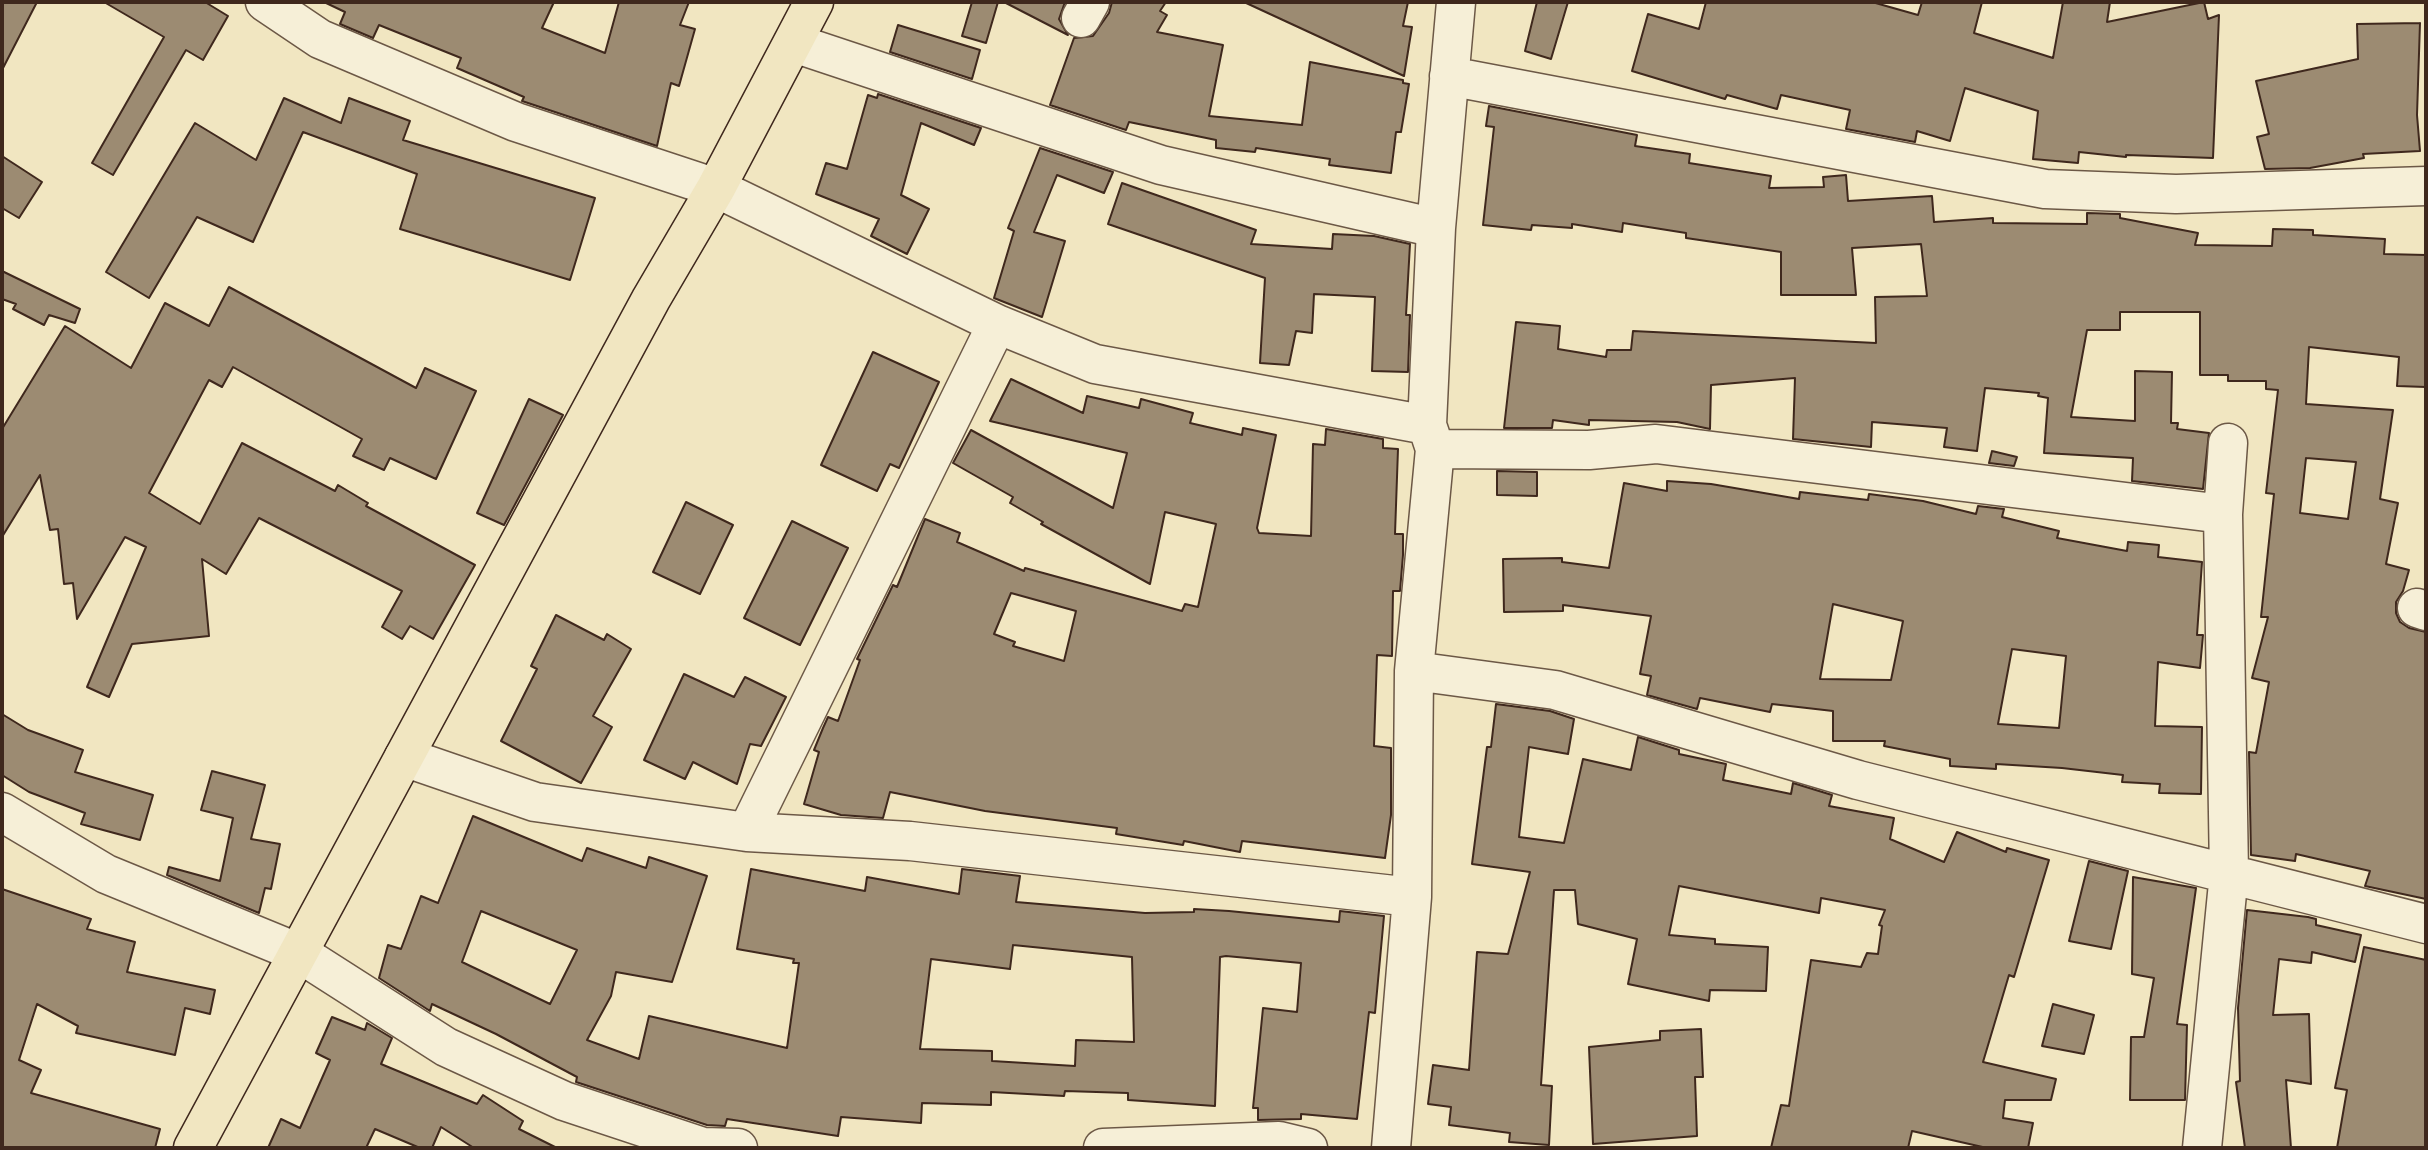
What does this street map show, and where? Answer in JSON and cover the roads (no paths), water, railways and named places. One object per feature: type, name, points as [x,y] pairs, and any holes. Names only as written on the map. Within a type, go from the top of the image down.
[{"type":"main road","points":[[194,1148],[645,311],[716,188],[814,2]]},
{"type":"street","points":[[266,2],[320,39],[516,122],[716,188],[998,324],[1095,364],[1431,437],[1589,450],[1656,444],[2223,514]]},
{"type":"street","points":[[1391,1148],[1412,897],[1414,671],[1431,437],[1436,228],[1456,2]]},
{"type":"street","points":[[794,43],[1161,165],[1436,228]]},
{"type":"street","points":[[1450,76],[2045,189],[2176,194],[2426,186]]},
{"type":"street","points":[[747,832],[998,324]]},
{"type":"street","points":[[2203,1148],[2229,873],[2223,514],[2228,443]]},
{"type":"street","points":[[1414,671],[1555,691],[1858,780],[2426,924]]},
{"type":"street","points":[[404,757],[536,802],[747,832],[909,841],[1412,897]]},
{"type":"street","points":[[2,811],[106,874],[299,953],[446,1047],[564,1101],[703,1147],[738,1148]]},
{"type":"street","points":[[1103,1148],[1279,1141],[1308,1148]]}]
